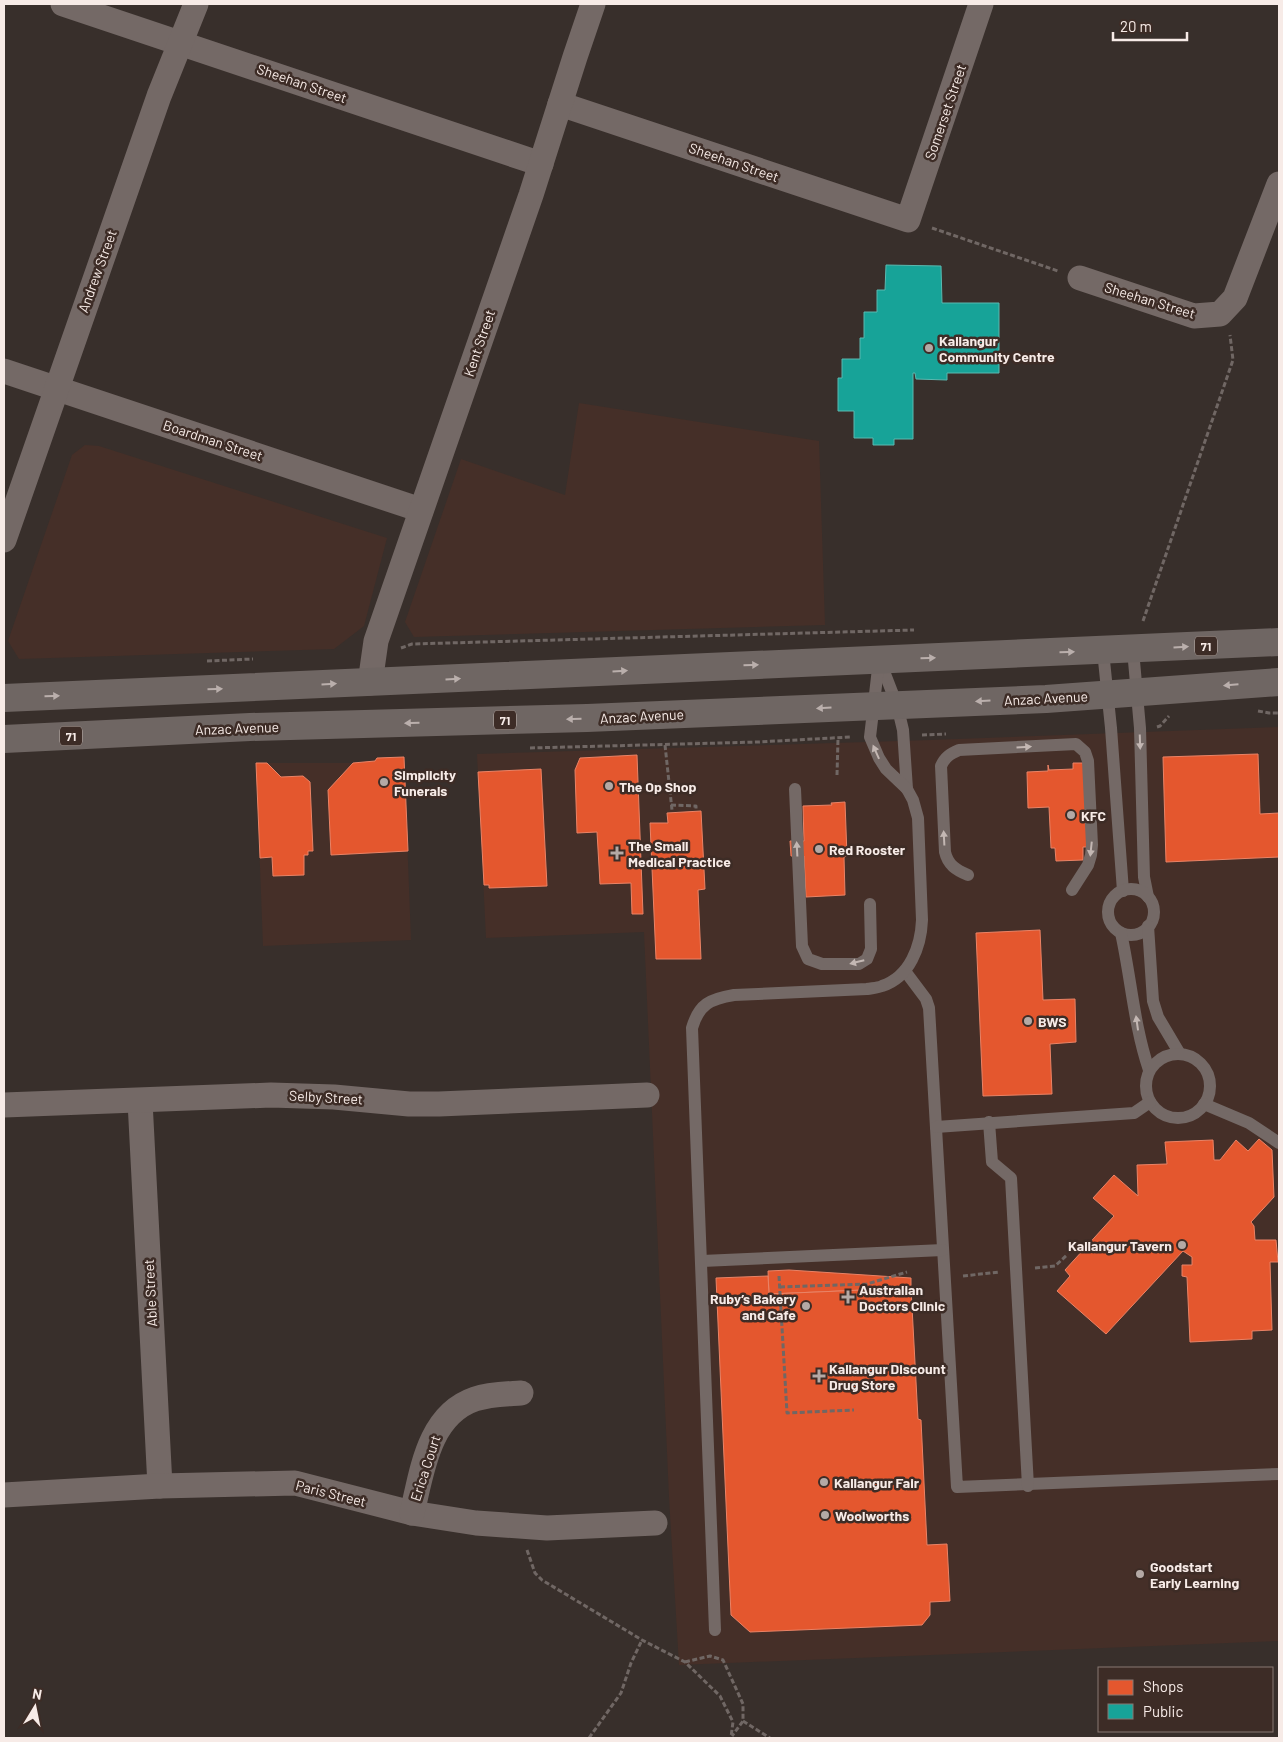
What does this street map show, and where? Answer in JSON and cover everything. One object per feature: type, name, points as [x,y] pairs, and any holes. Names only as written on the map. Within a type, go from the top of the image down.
[{"type":"highway","name":"71","points":[[4,698],[1133,650],[1279,642]]},
{"type":"highway","name":"Anzac Avenue","points":[[4,740],[250,727],[587,718],[1107,695],[1279,682]]},
{"type":"street","name":"Sheehan Street","points":[[62,4],[541,164]]},
{"type":"street","name":"Andrew Street","points":[[4,540],[159,96],[196,4]]},
{"type":"street","name":"Kent Street","points":[[370,683],[376,641],[541,164],[593,4]]},
{"type":"street","name":"Somerset Street","points":[[908,220],[981,4]]},
{"type":"street","name":"Sheehan Street","points":[[560,104],[908,220]]},
{"type":"street","points":[[1220,314],[1236,298],[1275,210],[1279,184]]},
{"type":"street","name":"Sheehan Street","points":[[1080,278],[1194,316],[1220,314]]},
{"type":"street","name":"Boardman Street","points":[[4,371],[421,510]]},
{"type":"street","name":"Selby Street","points":[[4,1098],[140,1101],[286,1095],[334,1096],[409,1104],[440,1104],[647,1095]]},
{"type":"street","name":"Able Street","points":[[140,1101],[160,1486]]},
{"type":"street","name":"Erica Court","points":[[412,1513],[429,1447],[435,1433],[445,1419],[460,1406],[474,1399],[521,1393]]},
{"type":"street","name":"Paris Street","points":[[4,1495],[160,1486],[295,1483],[412,1513],[521,1528],[656,1523]]},
{"type":"lane","points":[[1103,650],[1123,891]]},
{"type":"lane","points":[[1133,650],[1140,728],[1144,877],[1148,897],[1153,909],[1152,921],[1143,931],[1128,935],[1121,933],[1110,922],[1108,907],[1112,900],[1123,891],[1136,890],[1148,897]]},
{"type":"lane","points":[[879,660],[885,705],[904,736],[907,789]]},
{"type":"lane","points":[[715,1630],[692,1028],[696,1014],[706,1004],[722,997],[883,986],[905,971],[912,960],[921,934],[922,903],[918,818],[913,800],[907,789],[886,769],[873,745],[870,731],[885,705],[879,660]]},
{"type":"lane","points":[[968,875],[951,866],[946,859],[940,766],[944,760],[950,754],[959,750],[1076,744],[1085,752],[1088,760],[1092,845],[1088,865],[1072,890]]},
{"type":"lane","points":[[795,789],[802,946],[808,959],[822,964],[859,964],[867,959],[871,949],[870,904]]},
{"type":"lane","points":[[1148,926],[1153,1001],[1158,1018],[1180,1054]]},
{"type":"lane","points":[[1121,933],[1132,986],[1140,1043],[1149,1070]]},
{"type":"lane","points":[[905,971],[926,999],[929,1008],[957,1487],[1028,1486],[1279,1474]]},
{"type":"lane","points":[[1171,1054],[1180,1054],[1195,1059],[1206,1071],[1210,1088],[1204,1104],[1190,1116],[1181,1118],[1163,1114],[1155,1109],[1146,1092],[1149,1070],[1162,1058],[1171,1054]]},
{"type":"lane","points":[[936,1127],[1134,1113],[1150,1102]]},
{"type":"lane","points":[[1204,1104],[1249,1123],[1279,1143]]},
{"type":"lane","points":[[990,1122],[992,1162],[1011,1178],[1028,1486]]},
{"type":"lane","points":[[702,1260],[943,1250]]},
{"type":"path","points":[[908,220],[1080,278]]},
{"type":"path","points":[[1143,622],[1234,360],[1231,336],[1220,314]]},
{"type":"path","points":[[393,650],[412,644],[888,630]]},
{"type":"path","points":[[837,775],[839,731]]},
{"type":"path","points":[[539,748],[851,737]]},
{"type":"path","points":[[664,745],[672,810]]},
{"type":"path","points":[[671,805],[696,806],[696,810]]},
{"type":"path","points":[[780,1294],[787,1413],[854,1410]]},
{"type":"path","points":[[521,1528],[535,1573],[542,1580],[642,1640],[684,1662],[720,1696],[733,1722],[731,1738]]},
{"type":"path","points":[[589,1738],[621,1693],[631,1663],[642,1640]]},
{"type":"path","points":[[684,1662],[710,1656],[723,1660],[743,1704],[743,1720],[731,1738]]},
{"type":"path","points":[[743,1720],[770,1738]]},
{"type":"shaded area","points":[[579,403],[819,441],[825,625],[414,637],[405,622],[461,459],[565,495]]},
{"type":"shaded area","points":[[85,445],[99,446],[387,538],[364,626],[334,649],[19,659],[8,641],[72,455]]},
{"type":"shaded area","points":[[1279,727],[1279,1641],[679,1665],[669,1497],[644,932],[486,938],[477,754]]},
{"type":"shaded area","points":[[404,757],[411,940],[263,946],[256,763],[353,763],[374,761],[377,758]]},
{"type":"building: Shops","points":[[1258,754],[1260,814],[1279,813],[1279,857],[1166,862],[1163,757]]},
{"type":"building: Shops","points":[[637,755],[643,914],[632,914],[631,883],[600,884],[597,832],[577,833],[575,770],[580,758]]},
{"type":"building: Shops","points":[[404,757],[408,851],[331,855],[328,790],[353,763],[375,761],[377,758]]},
{"type":"building: Shops","points":[[256,763],[267,763],[281,777],[303,776],[310,782],[313,851],[308,851],[308,855],[304,855],[304,875],[273,876],[272,857],[260,858]]},
{"type":"building: Shops","name":"KFC","points":[[1073,763],[1091,763],[1088,847],[1083,847],[1083,860],[1056,861],[1055,848],[1051,848],[1049,807],[1028,808],[1027,772],[1048,771],[1048,765],[1049,770],[1073,769]]},
{"type":"building: Shops","points":[[541,769],[547,886],[489,888],[489,885],[484,885],[478,772]]},
{"type":"building: Shops","name":"Red Rooster","points":[[845,802],[847,856],[844,857],[845,895],[806,897],[804,856],[791,856],[790,841],[804,841],[803,806],[832,805],[831,803]]},
{"type":"building: Shops","points":[[701,811],[705,889],[698,890],[701,959],[656,959],[650,823],[668,823],[667,813]]},
{"type":"building: Shops","name":"BWS","points":[[1040,930],[1043,1000],[1075,999],[1076,1042],[1050,1044],[1052,1094],[983,1096],[976,933]]},
{"type":"building: Shops","name":"Kallangur Tavern","points":[[1259,1139],[1272,1150],[1274,1197],[1251,1222],[1254,1226],[1255,1240],[1276,1240],[1278,1262],[1270,1262],[1272,1330],[1252,1331],[1252,1339],[1190,1342],[1187,1277],[1182,1276],[1182,1265],[1192,1265],[1192,1257],[1183,1251],[1106,1334],[1057,1291],[1070,1276],[1065,1270],[1114,1216],[1093,1198],[1114,1175],[1138,1196],[1137,1165],[1167,1164],[1165,1142],[1213,1140],[1214,1160],[1220,1160],[1236,1140],[1248,1151]]},
{"type":"building: Shops","points":[[789,1270],[911,1278],[911,1288],[769,1294],[768,1271]]},
{"type":"building: Shops","name":"Kallangur Fair","points":[[768,1276],[769,1294],[911,1288],[918,1419],[921,1420],[927,1545],[947,1544],[950,1601],[930,1602],[930,1615],[922,1625],[750,1632],[731,1615],[716,1278]]},
{"type":"building: Public","name":"Kallangur Community Centre","points":[[886,265],[941,266],[942,303],[999,303],[999,373],[947,373],[947,380],[916,379],[915,373],[913,373],[913,439],[894,439],[894,445],[873,445],[873,438],[854,438],[854,411],[838,411],[838,378],[842,378],[842,359],[860,359],[860,338],[864,338],[864,312],[877,312],[877,290],[885,290]]},
{"type":"place","name":"Kallangur Community Centre","points":[[929,348]]},
{"type":"place","name":"Simplicity Funerals","points":[[384,782]]},
{"type":"place","name":"The Op Shop","points":[[609,786]]},
{"type":"place","name":"KFC","points":[[1071,815]]},
{"type":"place","name":"Red Rooster","points":[[819,849]]},
{"type":"place","name":"The Small Medical Practice","points":[[617,853]]},
{"type":"place","name":"BWS","points":[[1028,1021]]},
{"type":"place","name":"Kallangur Tavern","points":[[1182,1245]]},
{"type":"place","name":"Australian Doctors Clinic","points":[[848,1297]]},
{"type":"place","name":"Ruby’s Bakery and Cafe","points":[[806,1306]]},
{"type":"place","name":"Kallangur Discount Drug Store","points":[[819,1376]]},
{"type":"place","name":"Kallangur Fair","points":[[824,1482]]},
{"type":"place","name":"Woolworths","points":[[825,1515]]},
{"type":"place","name":"Goodstart Early Learning","points":[[1140,1574]]}]
